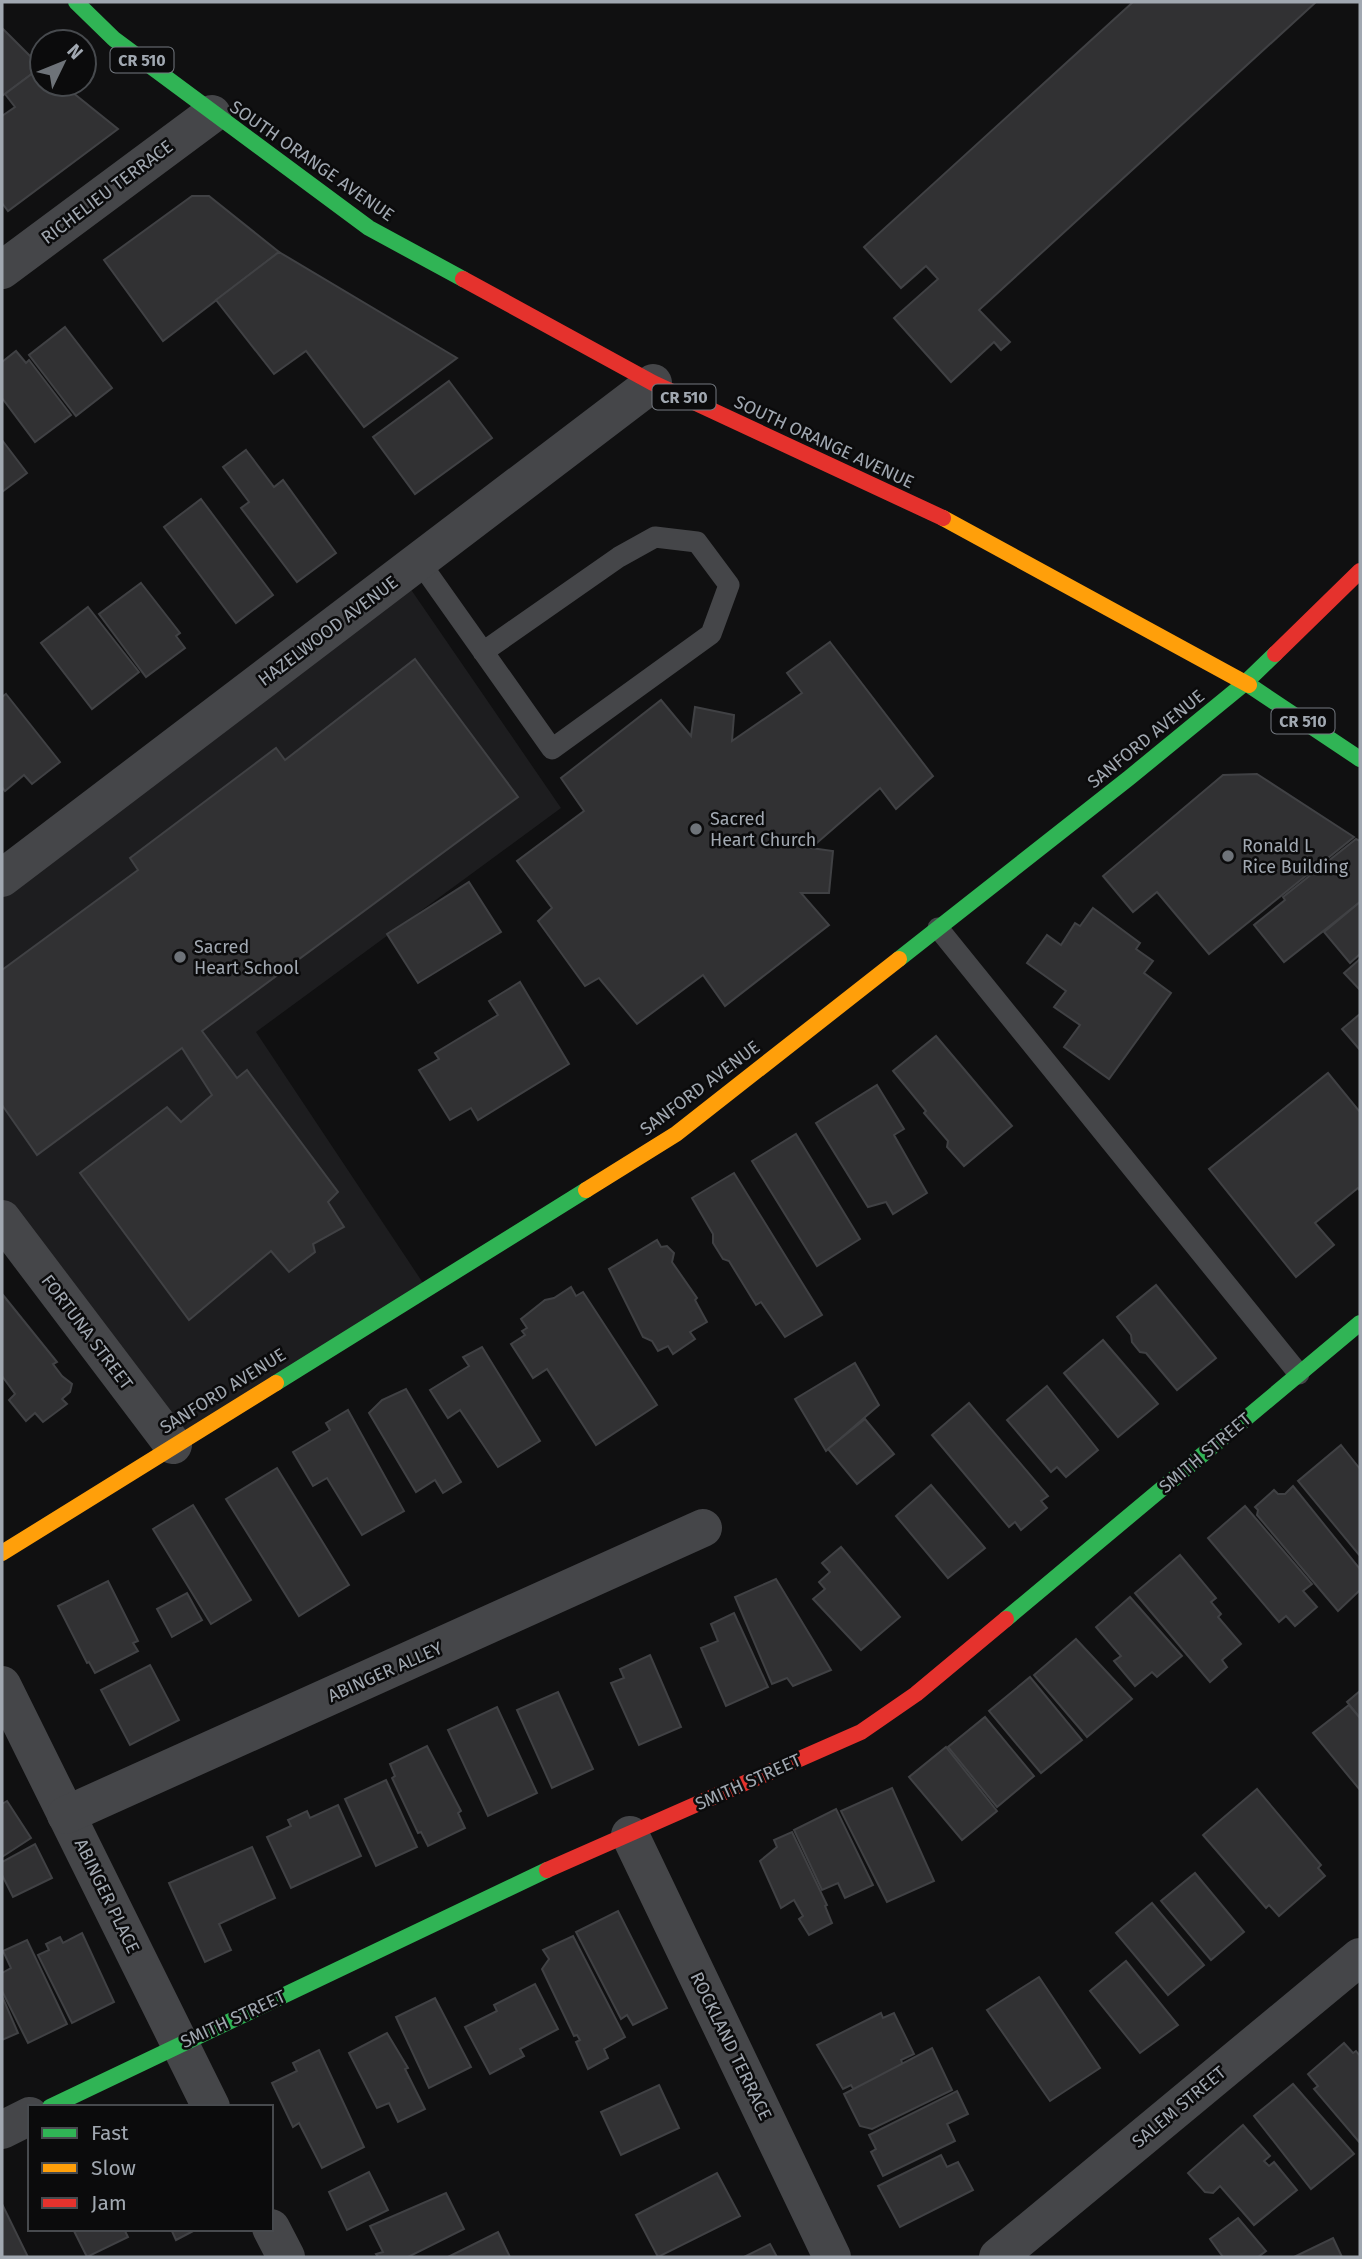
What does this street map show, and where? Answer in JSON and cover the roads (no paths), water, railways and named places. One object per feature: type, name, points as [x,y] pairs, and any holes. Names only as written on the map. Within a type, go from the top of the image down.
[{"type":"main road","name":"SOUTH ORANGE AVENUE","points":[[76,2],[114,39],[369,228],[653,383],[940,517],[1245,683],[1360,759]]},
{"type":"main road","name":"SANFORD AVENUE","points":[[2,1553],[676,1134],[1245,683],[1360,571]]},
{"type":"main road","name":"SMITH STREET","points":[[54,2105],[563,1863],[860,1732],[905,1701],[1360,1323]]},
{"type":"street","name":"RICHELIEU TERRACE","points":[[2,270],[212,114]]},
{"type":"street","name":"HAZELWOOD AVENUE","points":[[2,878],[653,383]]},
{"type":"street","name":"FORTUNA STREET","points":[[2,1219],[173,1445]]},
{"type":"street","name":"ABINGER ALLEY","points":[[66,1815],[703,1528]]},
{"type":"street","name":"ABINGER PLACE","points":[[2,1685],[210,2105]]},
{"type":"street","name":"ROCKLAND TERRACE","points":[[630,1835],[832,2257]]},
{"type":"street","name":"SALEM STREET","points":[[998,2257],[1360,1957]]},
{"type":"street","points":[[2,2130],[28,2117]]},
{"type":"street","points":[[273,2231],[286,2257]]},
{"type":"lane","points":[[419,561],[483,652],[552,749],[711,634],[729,585],[697,542],[655,537],[619,557],[483,652]]},
{"type":"lane","points":[[938,928],[1299,1374]]},
{"type":"place","name":"Sacred Heart Church","points":[[696,829]]},
{"type":"place","name":"Ronald L Rice Building","points":[[1228,856]]},
{"type":"place","name":"Sacred Heart School","points":[[180,957]]}]
